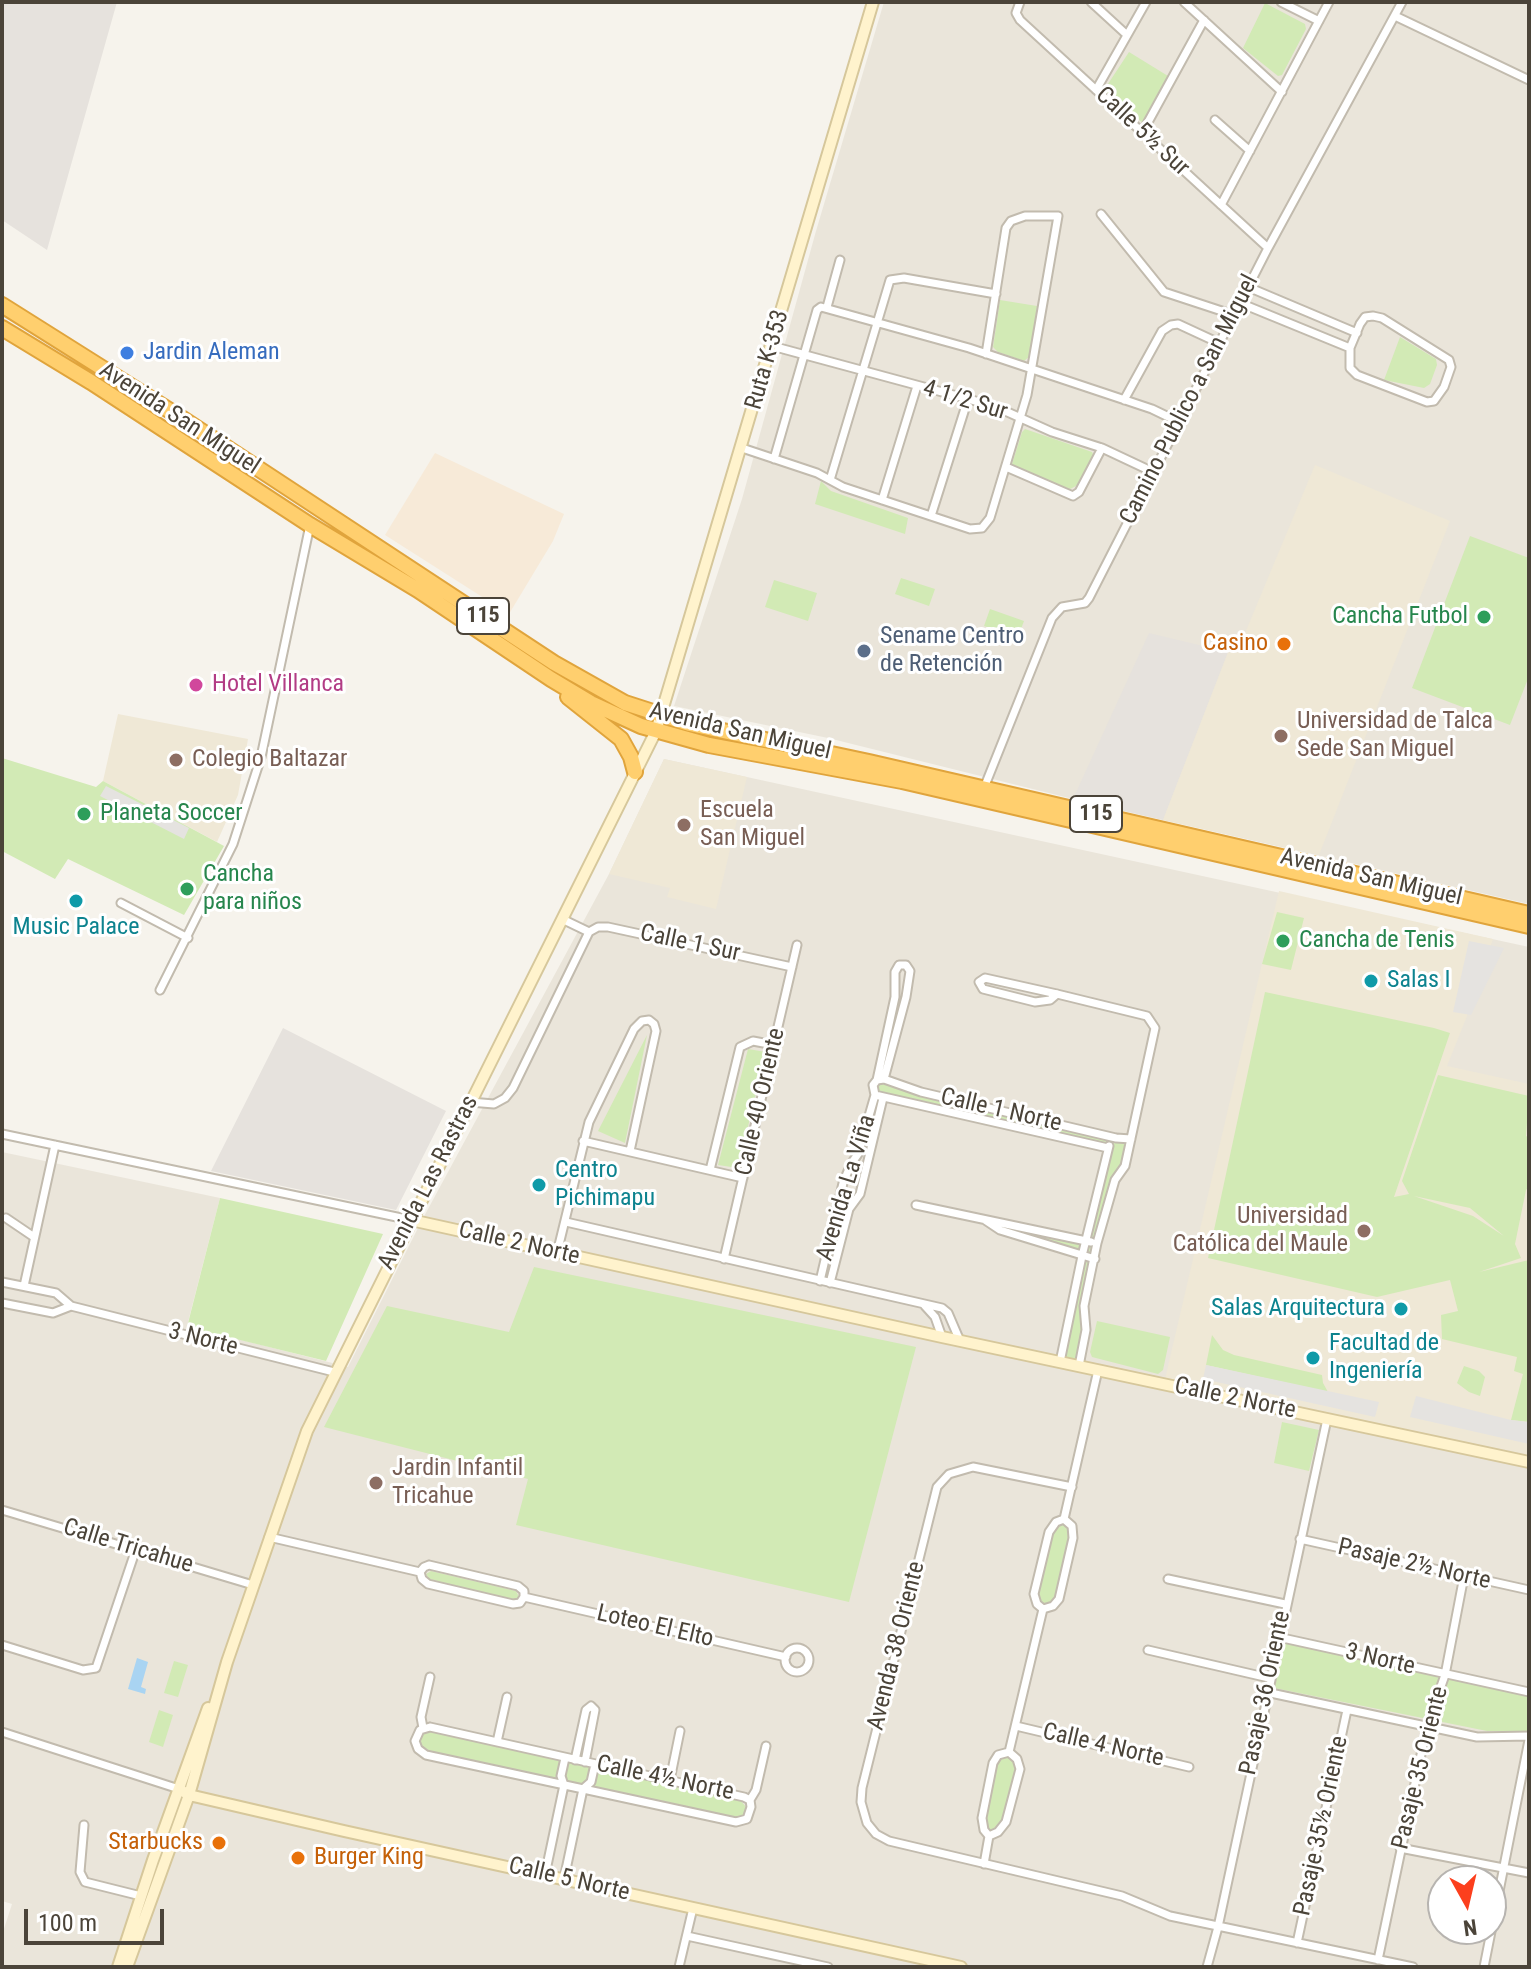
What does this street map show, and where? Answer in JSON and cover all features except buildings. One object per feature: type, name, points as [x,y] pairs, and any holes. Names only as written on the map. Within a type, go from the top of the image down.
[{"type":"highway","name":"Avenida San Miguel","points":[[2,305],[183,419],[310,505],[596,689],[659,724],[984,788],[1529,914]]},
{"type":"highway","name":"Avenida San Miguel","points":[[4,330],[91,382],[591,703],[659,724],[709,745],[902,781],[1529,926]]},
{"type":"highway","points":[[310,505],[310,525]]},
{"type":"highway","points":[[551,679],[579,707],[621,739],[635,772]]},
{"type":"street","name":"Ruta K-353","points":[[659,724],[873,2]]},
{"type":"street","name":"Calle 5½ Sur","points":[[1020,2],[1017,16],[1268,248]]},
{"type":"street","points":[[1091,2],[1127,35]]},
{"type":"street","points":[[1096,90],[1146,2]]},
{"type":"street","points":[[1184,2],[1282,92]]},
{"type":"street","points":[[1281,2],[1319,21]]},
{"type":"street","points":[[1221,205],[1329,2]]},
{"type":"street","name":"Camino Publico a San Miguel","points":[[984,788],[1052,618],[1062,607],[1085,603],[1089,598],[1268,248],[1402,2]]},
{"type":"street","points":[[1395,16],[1529,80]]},
{"type":"street","points":[[1142,133],[1204,20]]},
{"type":"street","points":[[1215,120],[1250,151]]},
{"type":"street","points":[[1101,214],[1164,292],[1234,315]]},
{"type":"street","points":[[742,448],[882,500],[970,529],[982,528],[990,518],[1033,369],[1058,216],[1025,216],[1011,221],[1006,228],[986,354]]},
{"type":"street","points":[[827,307],[840,260]]},
{"type":"street","points":[[830,480],[890,280],[904,278],[996,294]]},
{"type":"street","points":[[1248,287],[1357,333]]},
{"type":"street","points":[[1240,303],[1350,348]]},
{"type":"street","points":[[774,459],[817,310],[821,307],[1033,369],[1152,409],[1179,422]]},
{"type":"street","points":[[1365,317],[1382,318],[1449,360],[1451,367],[1439,396],[1427,402],[1357,375],[1350,368],[1350,348],[1357,333],[1365,317]]},
{"type":"street","points":[[1124,400],[1162,331],[1171,325],[1178,324],[1219,343]]},
{"type":"street","name":"4 1/2 Sur","points":[[772,346],[994,406],[1052,432],[1102,448],[1153,472]]},
{"type":"street","points":[[882,500],[917,386]]},
{"type":"street","points":[[931,516],[968,399]]},
{"type":"street","points":[[1006,467],[1076,496],[1102,448]]},
{"type":"street","points":[[160,990],[233,844],[261,757],[310,525]]},
{"type":"street","name":"Avenida Las Rastras","points":[[118,1967],[299,1450],[334,1372],[659,724]]},
{"type":"street","points":[[121,903],[188,938]]},
{"type":"street","points":[[470,1102],[494,1104],[510,1093],[589,932],[562,919]]},
{"type":"street","name":"Calle 1 Sur","points":[[589,932],[598,927],[608,927],[792,967]]},
{"type":"street","name":"Calle 40 Oriente","points":[[724,1259],[797,945]]},
{"type":"street","points":[[883,1080],[872,1089],[881,1097],[891,1091],[883,1080],[895,997],[895,972],[898,967],[906,965],[910,971],[906,997],[883,1080]]},
{"type":"street","points":[[1057,994],[1050,1000],[1035,1002],[983,989],[979,982],[985,978],[1057,994],[1147,1016],[1154,1024],[1155,1033],[1125,1166],[1113,1184],[1097,1243],[1084,1306],[1086,1330],[1079,1366]]},
{"type":"street","points":[[557,1253],[589,1122],[634,1029],[646,1020],[652,1022],[656,1031],[630,1151]]},
{"type":"street","points":[[710,1170],[740,1047],[753,1041],[774,1045]]},
{"type":"street","name":"Calle 1 Norte","points":[[883,1080],[921,1092],[1131,1139]]},
{"type":"street","name":"Calle 1 Norte","points":[[881,1097],[1108,1148]]},
{"type":"street","name":"Avenida La Viña","points":[[820,1281],[843,1183],[881,1097]]},
{"type":"street","name":"Avenida La Viña","points":[[830,1283],[849,1209],[862,1187],[881,1097]]},
{"type":"street","name":"Calle 2 Norte","points":[[2,1134],[1529,1462]]},
{"type":"street","points":[[1060,1362],[1108,1148],[1116,1138]]},
{"type":"street","points":[[583,1141],[743,1178]]},
{"type":"street","points":[[24,1286],[55,1145]]},
{"type":"street","points":[[1101,1183],[1113,1184]]},
{"type":"street","points":[[916,1205],[1097,1243]]},
{"type":"street","points":[[6,1218],[34,1237]]},
{"type":"street","points":[[983,1219],[1000,1230],[1095,1259]]},
{"type":"street","name":"Calle 2 Norte","points":[[566,1222],[923,1304]]},
{"type":"street","name":"3 Norte","points":[[2,1282],[56,1293],[71,1306],[334,1372]]},
{"type":"street","name":"3 Norte","points":[[2,1303],[53,1313],[71,1306]]},
{"type":"street","points":[[923,1304],[935,1317],[942,1337]]},
{"type":"street","points":[[923,1304],[945,1310],[960,1341]]},
{"type":"street","points":[[1064,1519],[1098,1370]]},
{"type":"street","name":"Pasaje 36 Oriente","points":[[1207,1967],[1327,1419]]},
{"type":"street","name":"Avenda 38 Oriente","points":[[984,1864],[889,1841],[876,1834],[867,1823],[861,1802],[866,1772],[933,1497],[940,1482],[949,1474],[967,1467],[986,1467],[1072,1487]]},
{"type":"street","name":"Calle Tricahue","points":[[2,1510],[253,1585]]},
{"type":"street","points":[[1043,1609],[1037,1604],[1034,1594],[1049,1532],[1056,1522],[1064,1519]]},
{"type":"street","points":[[1043,1609],[1053,1606],[1059,1599],[1074,1532],[1064,1519]]},
{"type":"street","name":"Loteo El Elto","points":[[269,1537],[420,1572],[426,1583],[456,1591],[515,1604],[524,1597],[524,1591],[518,1586],[429,1565],[420,1572]]},
{"type":"street","name":"Pasaje 2½ Norte","points":[[1300,1539],[1529,1590]]},
{"type":"street","points":[[2,1645],[83,1670],[96,1668],[136,1549]]},
{"type":"street","name":"Pasaje 35 Oriente","points":[[1378,1960],[1427,1726],[1445,1675],[1464,1576]]},
{"type":"street","points":[[1168,1579],[1285,1604]]},
{"type":"street","name":"Loteo El Elto","points":[[524,1597],[786,1657]]},
{"type":"street","points":[[1009,1752],[1043,1609]]},
{"type":"street","name":"3 Norte","points":[[1278,1637],[1529,1692]]},
{"type":"street","points":[[1148,1650],[1269,1678]]},
{"type":"street","name":"Avenida Las Rastras","points":[[127,1967],[189,1795],[227,1662]]},
{"type":"street","points":[[423,1728],[421,1717],[430,1677]]},
{"type":"street","points":[[1266,1692],[1477,1737],[1529,1738],[1504,1865]]},
{"type":"street","points":[[497,1742],[507,1697]]},
{"type":"street","points":[[575,1760],[586,1710],[591,1706],[595,1712],[585,1762]]},
{"type":"street","name":"Pasaje 35½ Oriente","points":[[1297,1943],[1347,1710]]},
{"type":"street","name":"Calle 4 Norte","points":[[1016,1726],[1189,1767]]},
{"type":"street","name":"Calle 4½ Norte","points":[[423,1728],[497,1742],[750,1800],[751,1807],[747,1819],[736,1822],[426,1755],[418,1749],[415,1741],[417,1733],[423,1728]]},
{"type":"street","points":[[670,1780],[680,1731]]},
{"type":"street","points":[[2,1732],[179,1789]]},
{"type":"street","points":[[750,1800],[756,1790],[766,1746]]},
{"type":"street","points":[[989,1836],[998,1832],[1006,1822],[1020,1769],[1017,1759],[1009,1752]]},
{"type":"street","points":[[1009,1752],[998,1755],[993,1763],[982,1818],[989,1836],[984,1864],[1122,1896],[1170,1916],[1413,1967]]},
{"type":"street","points":[[545,1875],[564,1785],[561,1776],[565,1758]]},
{"type":"street","points":[[564,1879],[583,1789],[591,1782],[595,1764]]},
{"type":"street","name":"Calle 5 Norte","points":[[179,1789],[189,1795],[961,1967]]},
{"type":"street","points":[[84,1825],[80,1872],[85,1882],[141,1896]]},
{"type":"street","points":[[1400,1848],[1493,1865]]},
{"type":"street","points":[[1507,1868],[1529,1873]]},
{"type":"street","points":[[679,1967],[693,1908]]},
{"type":"street","points":[[687,1936],[828,1967]]},
{"type":"street","points":[[1484,1967],[1488,1945]]},
{"type":"shaded area","points":[[2,2],[117,2],[47,250],[2,220]]},
{"type":"shaded area","points":[[884,2],[1529,2],[1529,904],[1073,799],[828,738],[674,706],[742,499],[816,231]]},
{"type":"shaded area","points":[[435,453],[564,514],[553,541],[509,614],[385,535]]},
{"type":"shaded area","name":"Universidad de Talca Sede San Miguel","points":[[1315,465],[1450,521],[1319,855],[1163,820],[1234,637],[1243,638]]},
{"type":"shaded area","points":[[1149,633],[1228,652],[1163,820],[1073,799]]},
{"type":"shaded area","name":"Colegio Baltazar","points":[[118,714],[248,739],[238,795],[217,842],[103,781]]},
{"type":"shaded area","points":[[664,759],[1529,947],[1529,1967],[2,1967],[2,1935],[12,1904],[2,1901],[2,1152],[220,1198],[187,1326],[348,1367],[421,1222],[609,874]]},
{"type":"shaded area","name":"Escuela San Miguel","points":[[664,759],[747,777],[716,909],[667,897],[670,888],[609,874]]},
{"type":"shaded area","points":[[106,786],[189,828],[184,839],[100,796]]},
{"type":"shaded area","name":"Universidad Católica del Maule","points":[[1279,891],[1493,939],[1447,1066],[1529,1084],[1529,1455],[1165,1379]]},
{"type":"shaded area","points":[[1469,941],[1504,948],[1471,1015],[1453,1012]]},
{"type":"shaded area","points":[[283,1028],[446,1111],[396,1210],[211,1171]]},
{"type":"shaded area","points":[[1206,1365],[1379,1402],[1375,1417],[1203,1379]]},
{"type":"shaded area","points":[[1416,1396],[1529,1422],[1529,1444],[1410,1417]]},
{"type":"green space","points":[[1265,3],[1305,24],[1306,29],[1282,75],[1278,76],[1243,48]]},
{"type":"green space","points":[[1129,52],[1168,76],[1144,124],[1104,90]]},
{"type":"green space","points":[[1000,300],[1037,306],[1030,356],[1024,361],[998,352],[993,347]]},
{"type":"green space","points":[[1400,337],[1436,359],[1430,384],[1424,388],[1384,380]]},
{"type":"green space","points":[[1025,429],[1092,452],[1094,456],[1078,485],[1070,489],[1015,468],[1012,464]]},
{"type":"green space","points":[[821,481],[831,491],[908,518],[905,534],[815,504]]},
{"type":"green space","name":"Cancha Futbol","points":[[1470,536],[1529,558],[1529,676],[1510,725],[1412,688]]},
{"type":"green space","points":[[901,578],[935,589],[929,606],[895,594]]},
{"type":"green space","points":[[774,580],[817,593],[808,621],[765,607]]},
{"type":"green space","points":[[990,609],[1024,621],[1018,637],[984,626]]},
{"type":"green space","name":"Planeta Soccer","points":[[2,758],[96,787],[103,781],[224,846],[184,915],[68,859],[55,879],[2,851]]},
{"type":"green space","name":"Cancha de Tenis","points":[[1277,912],[1304,918],[1291,970],[1262,964]]},
{"type":"green space","points":[[1265,992],[1450,1033],[1394,1197],[1409,1194],[1402,1181],[1438,1075],[1529,1096],[1526,1136],[1529,1138],[1529,1186],[1515,1244],[1521,1258],[1479,1272],[1529,1260],[1529,1422],[1511,1420],[1523,1374],[1514,1371],[1517,1357],[1442,1339],[1441,1315],[1458,1311],[1450,1280],[1377,1297],[1208,1258]],"holes":[[[1414,1196],[1470,1208],[1504,1236],[1473,1216]]]},
{"type":"green space","points":[[647,1035],[625,1143],[598,1131]]},
{"type":"green space","points":[[748,1049],[766,1052],[738,1168],[718,1165]]},
{"type":"green space","points":[[877,1080],[1131,1139],[1125,1166],[1116,1177],[1084,1306],[1086,1322],[1079,1366],[1060,1362],[1085,1250],[1000,1230],[983,1219],[1087,1240],[1108,1148],[877,1097]]},
{"type":"green space","points":[[220,1198],[383,1234],[326,1361],[187,1327]]},
{"type":"green space","points":[[534,1267],[916,1347],[849,1602],[516,1525],[528,1479],[324,1427],[387,1306],[509,1332]]},
{"type":"green space","points":[[1097,1321],[1170,1337],[1163,1370],[1158,1374],[1092,1357],[1090,1352]]},
{"type":"green space","points":[[1212,1335],[1223,1350],[1234,1355],[1322,1375],[1328,1392],[1206,1365]]},
{"type":"green space","points":[[1464,1366],[1479,1371],[1485,1377],[1480,1396],[1457,1383]]},
{"type":"green space","points":[[1282,1422],[1319,1430],[1309,1471],[1274,1463]]},
{"type":"green space","points":[[1060,1520],[1072,1526],[1059,1599],[1048,1609],[1035,1599],[1049,1532]]},
{"type":"green space","points":[[431,1571],[516,1591],[519,1597],[514,1600],[429,1579],[426,1574]]},
{"type":"green space","points":[[1283,1643],[1529,1695],[1529,1731],[1487,1731],[1274,1688]]},
{"type":"green space","points":[[174,1661],[188,1665],[178,1697],[164,1693]]},
{"type":"green space","points":[[159,1710],[173,1715],[163,1747],[149,1742]]},
{"type":"green space","points":[[429,1731],[741,1801],[746,1807],[744,1815],[736,1818],[432,1752],[420,1745],[421,1735]]},
{"type":"green space","points":[[1009,1752],[1019,1763],[1006,1822],[989,1836],[982,1823],[995,1759]]},
{"type":"water","points":[[137,1658],[148,1662],[141,1687],[146,1689],[145,1694],[128,1689]]},
{"type":"place","name":"Jardin Aleman","points":[[127,353]]},
{"type":"place","name":"Cancha Futbol","points":[[1484,617]]},
{"type":"place","name":"Casino","points":[[1284,644]]},
{"type":"place","name":"Sename Centro de Retención","points":[[864,651]]},
{"type":"place","name":"Hotel Villanca","points":[[196,685]]},
{"type":"place","name":"Universidad de Talca Sede San Miguel","points":[[1281,736]]},
{"type":"place","name":"Colegio Baltazar","points":[[176,760]]},
{"type":"place","name":"Planeta Soccer","points":[[84,814]]},
{"type":"place","name":"Escuela San Miguel","points":[[684,825]]},
{"type":"place","name":"Cancha para niños","points":[[187,889]]},
{"type":"place","name":"Music Palace","points":[[76,901]]},
{"type":"place","name":"Cancha de Tenis","points":[[1283,941]]},
{"type":"place","name":"Salas I","points":[[1371,981]]},
{"type":"place","name":"Centro Pichimapu","points":[[539,1185]]},
{"type":"place","name":"Universidad Católica del Maule","points":[[1364,1231]]},
{"type":"place","name":"Salas Arquitectura","points":[[1401,1309]]},
{"type":"place","name":"Facultad de Ingeniería","points":[[1313,1358]]},
{"type":"place","name":"Jardin Infantil Tricahue","points":[[376,1483]]},
{"type":"place","name":"Starbucks","points":[[219,1843]]},
{"type":"place","name":"Burger King","points":[[298,1858]]}]
